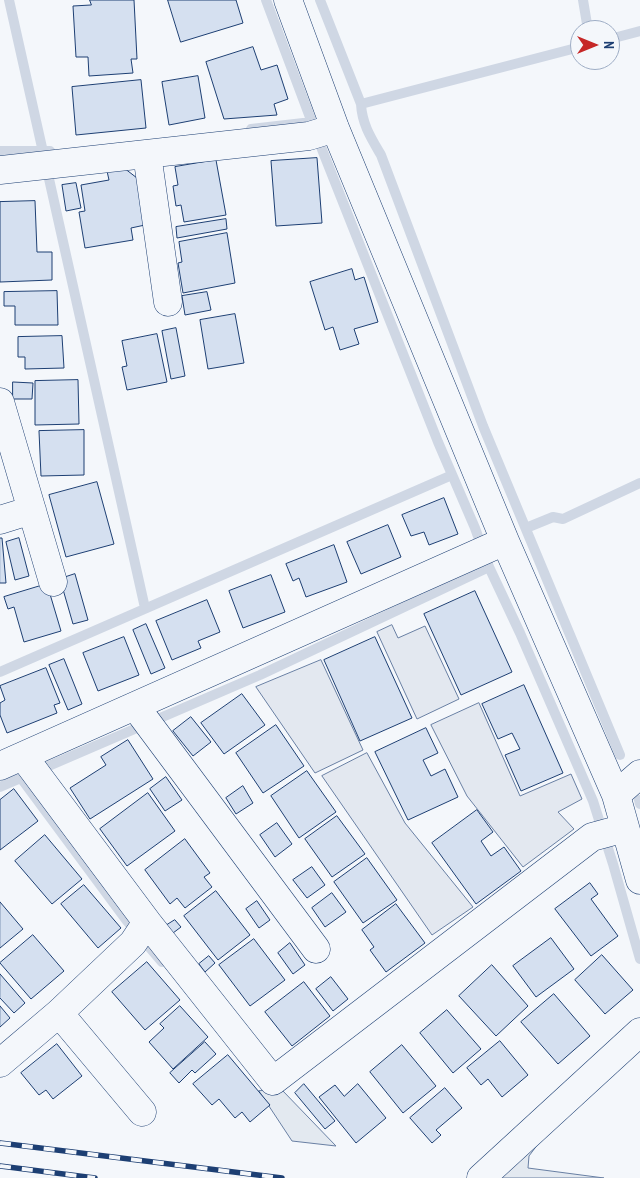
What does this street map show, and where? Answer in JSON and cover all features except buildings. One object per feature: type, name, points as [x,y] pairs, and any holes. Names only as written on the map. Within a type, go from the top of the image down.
[{"type":"street","points":[[288,0],[323,132],[489,548],[616,795],[610,832],[640,880]]},
{"type":"street","points":[[0,170],[323,132]]},
{"type":"street","points":[[147,154],[168,302]]},
{"type":"street","points":[[0,402],[53,582]]},
{"type":"street","points":[[0,520],[32,510]]},
{"type":"street","points":[[489,548],[143,717],[22,765],[140,932],[273,1081],[610,832]]},
{"type":"street","points":[[143,717],[316,949]]},
{"type":"street","points":[[616,795],[640,774]]},
{"type":"street","points":[[0,1063],[59,1013],[140,932]]},
{"type":"street","points":[[59,1013],[142,1112]]},
{"type":"street","points":[[481,1178],[640,1032]]},
{"type":"shaded area","points":[[392,625],[398,638],[425,626],[459,699],[417,719],[377,632]]},
{"type":"shaded area","points":[[321,660],[363,750],[315,773],[256,687]]},
{"type":"shaded area","points":[[479,703],[520,796],[571,774],[582,799],[558,812],[574,829],[523,867],[467,796],[431,725]]},
{"type":"shaded area","points":[[367,753],[405,823],[473,907],[432,935],[322,776]]},
{"type":"shaded area","points":[[282,1090],[336,1146],[292,1141],[259,1091]]},
{"type":"shaded area","points":[[544,1136],[529,1156],[528,1168],[604,1178],[501,1178]]},
{"type":"waterway","points":[[9,0],[145,608]]},
{"type":"waterway","points":[[266,0],[323,152],[489,567],[520,633],[593,801],[640,959]]},
{"type":"waterway","points":[[320,0],[361,104],[365,124],[381,155],[483,426],[620,755]]},
{"type":"waterway","points":[[583,0],[586,20]]},
{"type":"waterway","points":[[620,36],[640,31]]},
{"type":"waterway","points":[[361,104],[570,50]]},
{"type":"waterway","points":[[251,129],[312,122]]},
{"type":"waterway","points":[[0,151],[50,151]]},
{"type":"waterway","points":[[0,672],[452,475]]},
{"type":"waterway","points":[[526,528],[553,517],[563,519],[640,483]]},
{"type":"waterway","points":[[0,787],[260,675],[489,567]]},
{"type":"waterway","points":[[21,778],[127,921],[162,962]]},
{"type":"waterway","points":[[639,800],[640,804]]},
{"type":"railway","points":[[0,1143],[282,1178]]},
{"type":"railway","points":[[0,1166],[95,1178]]}]
